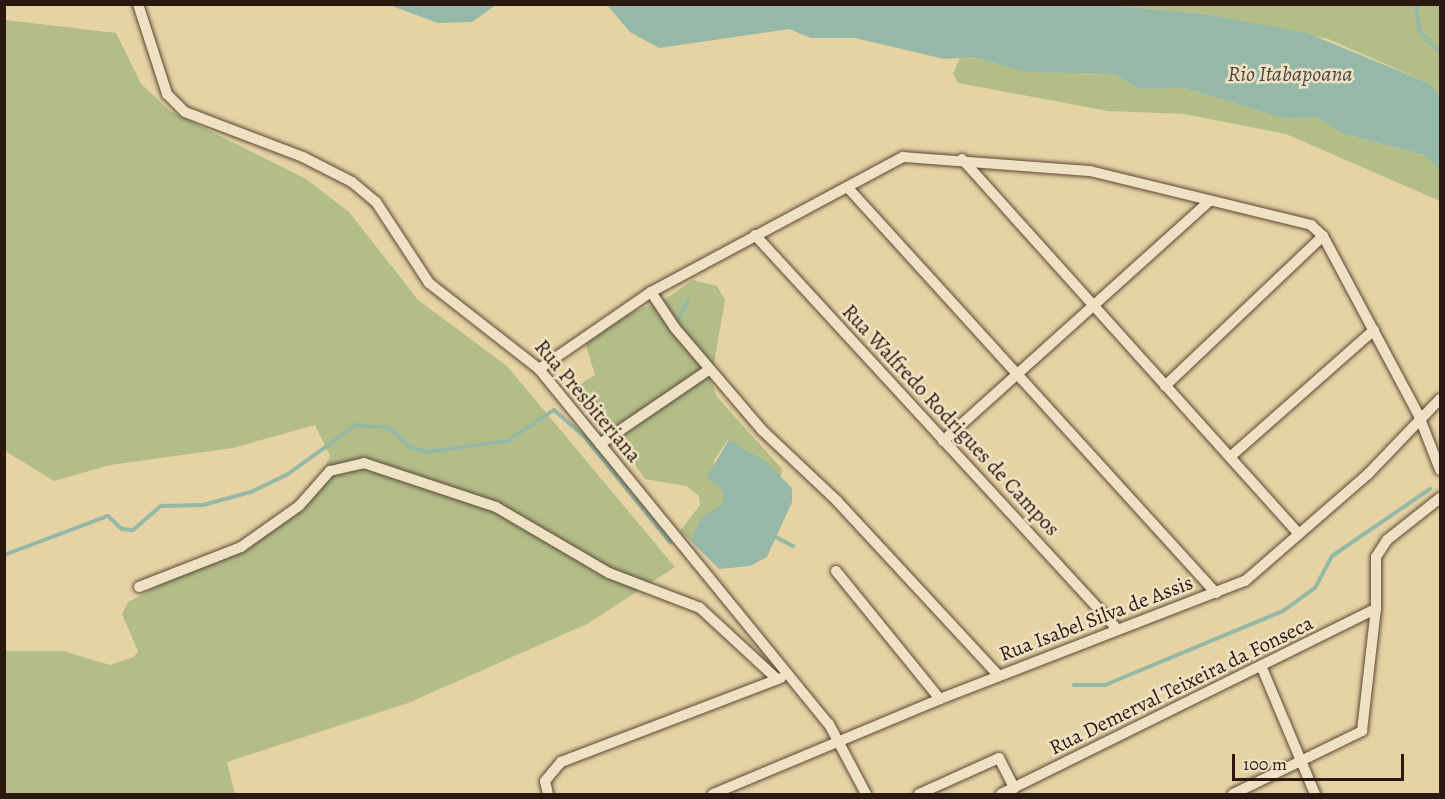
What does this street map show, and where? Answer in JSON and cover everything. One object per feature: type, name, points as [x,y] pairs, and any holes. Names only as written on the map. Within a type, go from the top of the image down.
[{"type":"street","name":"Rua Presbiteriana","points":[[138,4],[167,94],[185,112],[303,157],[352,182],[376,202],[429,283],[539,369],[790,676],[838,742],[866,795]]},
{"type":"street","points":[[539,369],[651,292],[755,235],[849,189],[903,157],[962,159],[1030,170],[1090,171],[1311,225],[1323,236],[1374,330],[1419,416],[1440,470]]},
{"type":"street","points":[[962,159],[1299,534]]},
{"type":"street","points":[[849,189],[1216,592]]},
{"type":"street","points":[[943,441],[1210,201]]},
{"type":"street","name":"Rua Walfredo Rodrigues de Campos","points":[[755,235],[1118,630]]},
{"type":"street","points":[[1166,386],[1323,236]]},
{"type":"street","points":[[651,292],[710,369],[999,676]]},
{"type":"street","points":[[1230,457],[1374,330]]},
{"type":"street","points":[[600,444],[710,369]]},
{"type":"street","name":"Rua Isabel Silva de Assis","points":[[713,795],[739,790],[838,742],[940,699],[1245,582],[1368,474],[1419,416],[1440,399]]},
{"type":"street","points":[[139,586],[241,547],[298,506],[330,471],[364,463],[496,507],[609,573],[700,608],[777,679]]},
{"type":"street","points":[[1233,795],[1362,731],[1376,609],[1376,557],[1387,540],[1440,498]]},
{"type":"street","points":[[836,571],[940,699]]},
{"type":"street","name":"Rua Demerval Teixeira da Fonseca","points":[[1002,795],[1262,668],[1376,609]]},
{"type":"street","points":[[1262,668],[1316,795]]},
{"type":"street","points":[[548,795],[545,781],[561,762],[790,676]]},
{"type":"street","points":[[919,795],[999,758],[1014,788]]},
{"type":"green space","points":[[1108,5],[1440,5],[1440,97],[1431,84],[1328,39],[1205,14]]},
{"type":"green space","points":[[5,20],[116,33],[141,84],[170,111],[306,179],[349,212],[418,300],[507,366],[675,567],[587,624],[408,703],[227,762],[235,794],[5,794],[5,651],[63,651],[110,665],[134,657],[138,651],[122,614],[128,602],[266,530],[315,488],[330,456],[315,425],[233,448],[110,465],[54,481],[5,451]]},
{"type":"green space","points":[[974,57],[1025,72],[1114,74],[1140,89],[1184,88],[1286,119],[1315,117],[1344,134],[1424,155],[1440,170],[1440,201],[1286,134],[1184,114],[1108,111],[958,83],[953,74],[960,58]]},
{"type":"green space","points":[[693,280],[717,286],[725,300],[711,381],[717,397],[782,469],[781,477],[728,440],[714,460],[713,480],[723,492],[723,504],[706,516],[691,541],[680,531],[700,505],[699,496],[686,486],[645,479],[579,385],[595,375],[585,343],[605,323],[664,300]]},
{"type":"water","points":[[389,5],[496,5],[472,22],[438,23]]},
{"type":"water","name":"Rio Itabapoana","points":[[607,5],[1108,5],[1205,14],[1307,33],[1431,84],[1440,97],[1440,170],[1424,155],[1344,134],[1315,117],[1286,119],[1184,88],[1140,89],[1114,74],[1025,72],[974,57],[944,59],[855,38],[811,38],[789,29],[659,48],[630,32]]},
{"type":"water","points":[[729,440],[766,462],[792,488],[792,502],[767,557],[750,566],[719,569],[691,541],[701,518],[723,504],[723,492],[707,476]]},
{"type":"waterway","points":[[1416,4],[1420,32],[1440,52]]},
{"type":"waterway","points":[[677,321],[688,301]]},
{"type":"waterway","points":[[4,555],[108,516],[122,529],[133,530],[161,506],[203,505],[251,492],[288,474],[356,425],[390,428],[410,447],[426,452],[507,441],[554,410],[583,435],[670,542]]},
{"type":"waterway","points":[[1074,685],[1105,685],[1283,611],[1315,588],[1332,556],[1430,489]]},
{"type":"waterway","points":[[772,535],[793,546]]}]
